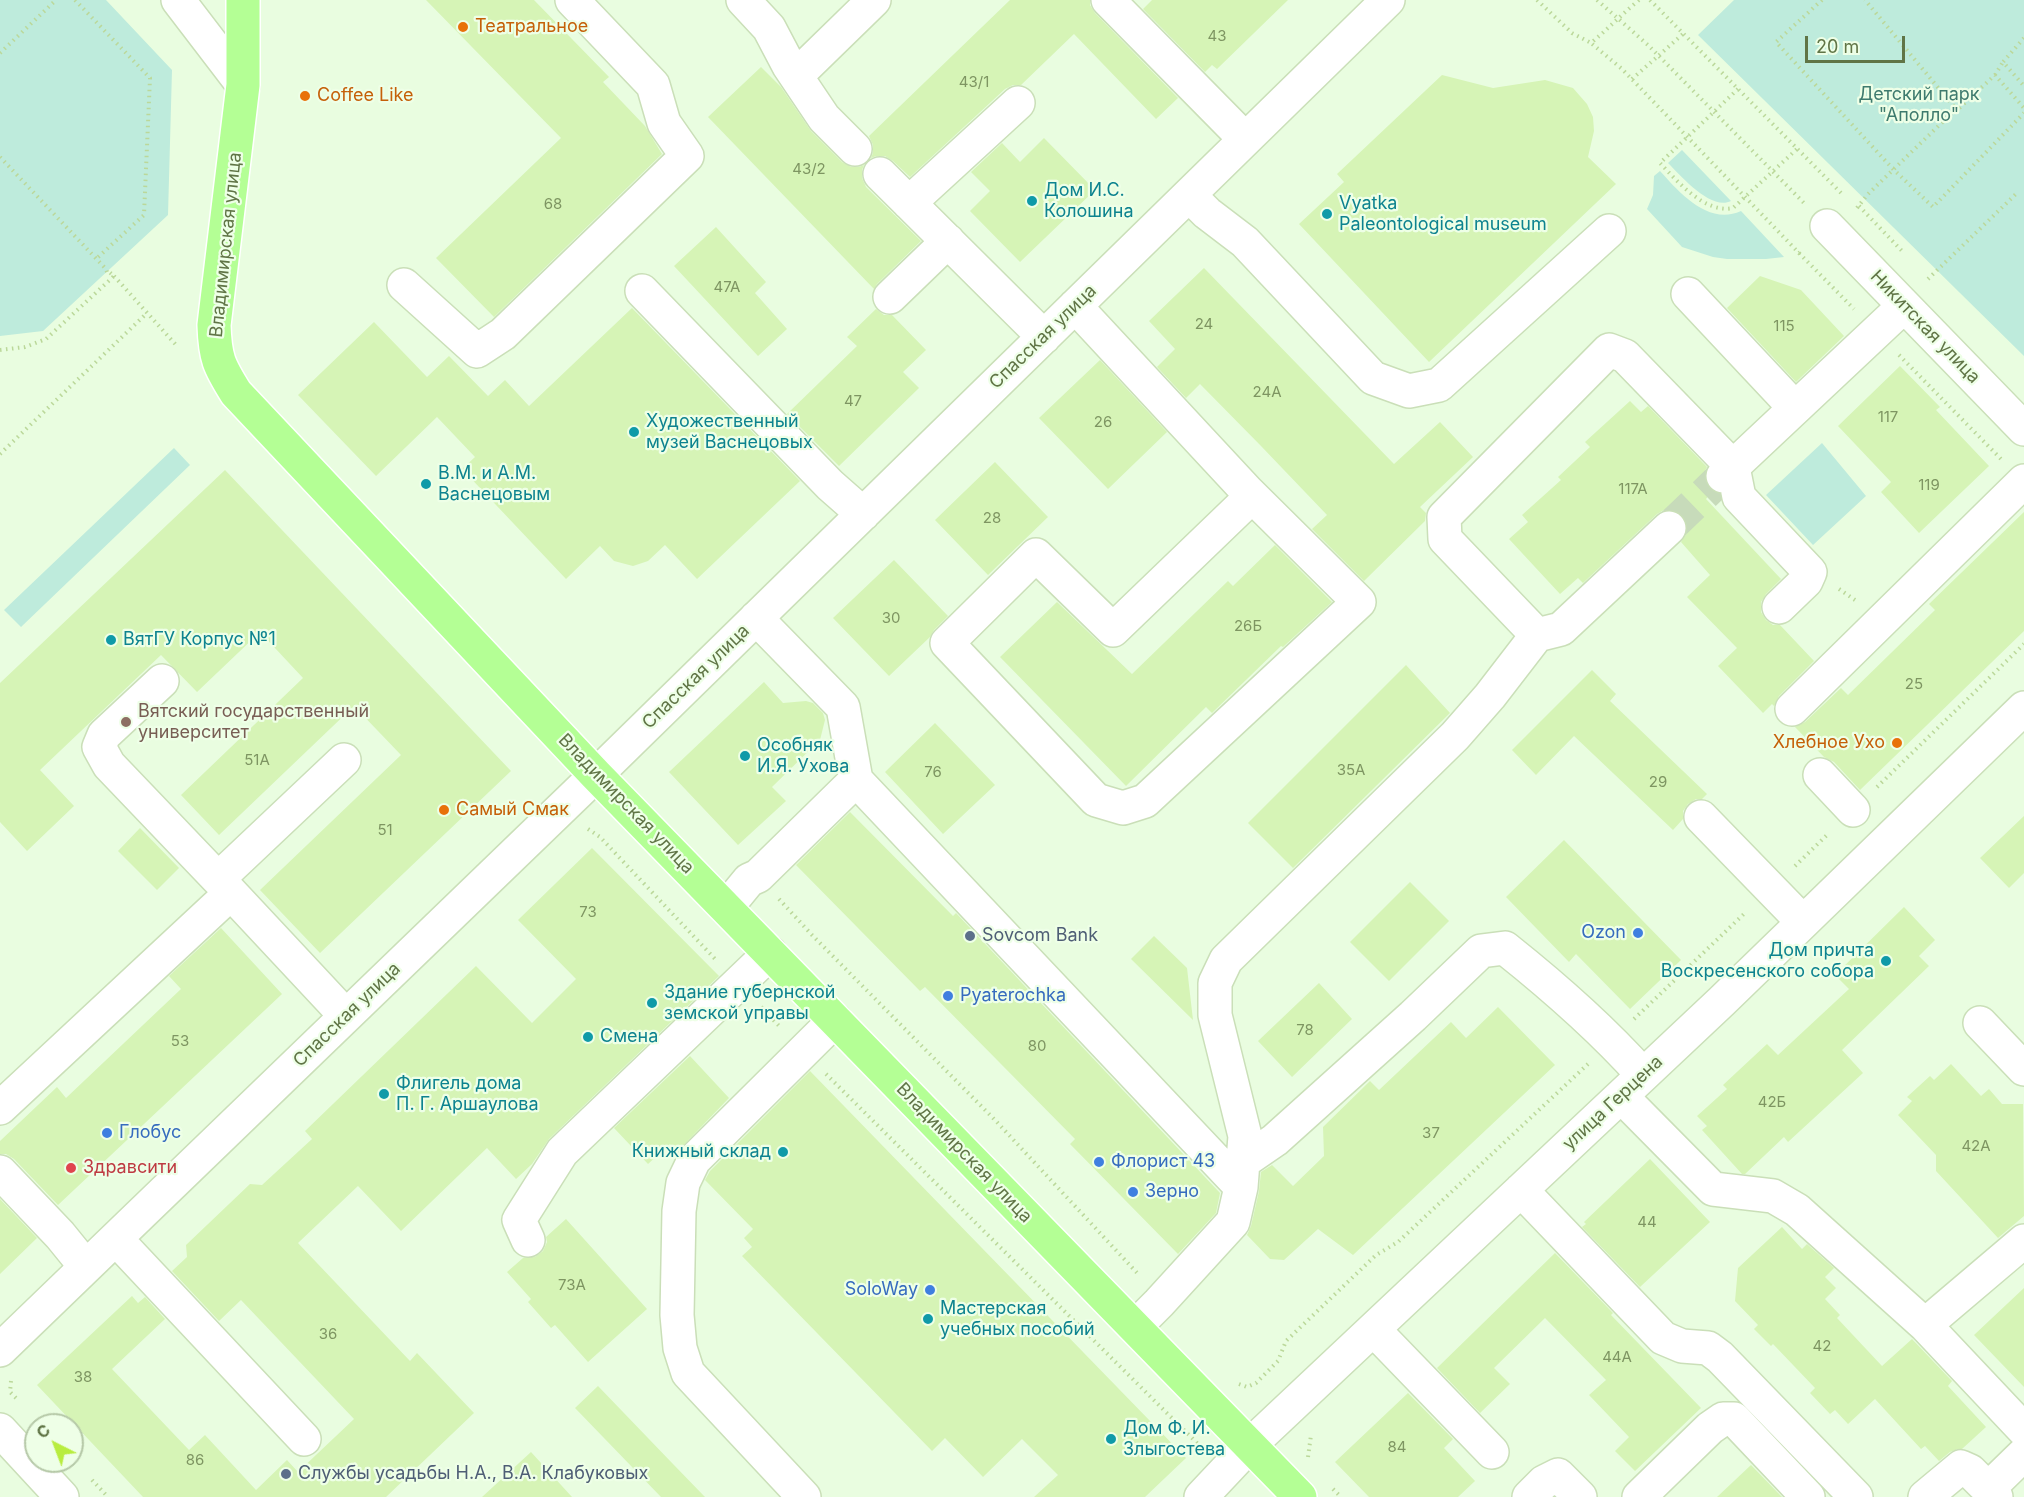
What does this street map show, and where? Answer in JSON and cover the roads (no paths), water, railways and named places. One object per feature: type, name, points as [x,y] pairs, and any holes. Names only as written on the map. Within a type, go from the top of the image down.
[{"type":"main road","name":"Владимирская улица","points":[[243,0],[243,85],[214,325],[219,366],[236,393],[596,775],[1300,1497]]},
{"type":"street","points":[[178,0],[243,85]]},
{"type":"street","points":[[404,285],[477,351],[502,334],[687,156],[664,123],[653,85],[572,0]]},
{"type":"street","points":[[743,0],[769,28],[796,76],[824,118],[855,149]]},
{"type":"street","points":[[796,76],[874,0]]},
{"type":"street","points":[[1108,0],[1245,139]]},
{"type":"street","name":"Спасская улица","points":[[0,1350],[596,775],[1388,0]]},
{"type":"street","points":[[909,202],[1017,103]]},
{"type":"street","points":[[880,174],[1044,337]]},
{"type":"street","points":[[1188,195],[1206,213],[1245,242],[1373,378],[1409,391],[1439,385],[1609,231]]},
{"type":"street","name":"Никитская улица","points":[[1831,230],[2024,429]]},
{"type":"street","points":[[890,297],[948,241]]},
{"type":"street","points":[[642,291],[830,485],[863,514]]},
{"type":"street","points":[[1688,294],[1796,408]]},
{"type":"street","points":[[1075,306],[1247,491],[1359,602],[1145,801],[1123,808],[1096,800],[946,643],[1036,555],[1113,630],[1245,503],[1247,491]]},
{"type":"street","points":[[1728,472],[1904,306]]},
{"type":"street","points":[[1537,635],[1445,539],[1444,517],[1609,350],[1625,356],[1728,472],[1739,497],[1810,572],[1806,581],[1779,607]]},
{"type":"street","points":[[1792,709],[2023,481]]},
{"type":"street","points":[[1135,1327],[1233,1222],[1242,1174],[1245,1136],[1215,1015],[1215,983],[1226,960],[1455,736],[1490,696],[1537,635],[1561,629],[1669,528]]},
{"type":"street","points":[[756,618],[843,708],[856,780],[1242,1174]]},
{"type":"street","points":[[162,681],[104,735],[99,747],[109,765],[346,1016]]},
{"type":"street","name":"улица Герцена","points":[[1201,1497],[1249,1446],[1632,1085],[2024,708]]},
{"type":"street","points":[[0,1108],[225,886],[344,760]]},
{"type":"street","points":[[1820,775],[1853,810]]},
{"type":"street","points":[[726,908],[749,880],[758,876],[856,780]]},
{"type":"street","points":[[1701,817],[1803,922]]},
{"type":"street","points":[[1242,1174],[1275,1140],[1413,1016],[1481,951],[1505,948],[1547,981],[1612,1041],[1632,1085],[1713,1189],[1773,1196],[1797,1210],[1925,1325],[2024,1430]]},
{"type":"street","points":[[528,1240],[519,1220],[562,1152],[770,953]]},
{"type":"street","points":[[804,1497],[688,1373],[680,1348],[677,1315],[679,1211],[683,1183],[694,1160],[835,1020]]},
{"type":"street","points":[[1980,1023],[2024,1069]]},
{"type":"street","points":[[0,1172],[60,1235],[86,1267]]},
{"type":"street","points":[[1521,1190],[1663,1338],[1682,1346],[1708,1348],[1720,1357],[1856,1497]]},
{"type":"street","points":[[116,1239],[304,1438]]},
{"type":"street","points":[[1925,1325],[2024,1240]]},
{"type":"street","points":[[1374,1330],[1492,1452]]},
{"type":"street","points":[[1639,1497],[1710,1428],[1723,1419],[1734,1419],[1808,1497]]},
{"type":"street","points":[[0,1430],[62,1497]]},
{"type":"street","points":[[1924,1497],[1961,1467],[1970,1471],[1992,1493],[2024,1454]]},
{"type":"street","points":[[1528,1497],[1544,1482],[1558,1475],[1580,1497]]},
{"type":"tunnel","points":[[1669,528],[1723,476]]},
{"type":"place","name":"Театральное","points":[[463,27]]},
{"type":"place","name":"Coffee Like","points":[[305,96]]},
{"type":"place","name":"Дом И.С. Колошина","points":[[1032,201]]},
{"type":"place","name":"Vyatka Paleontological museum","points":[[1327,214]]},
{"type":"place","name":"Художественный музей Васнецовых","points":[[634,432]]},
{"type":"place","name":"В.М. и А.М. Васнецовым","points":[[426,484]]},
{"type":"place","name":"ВятГУ Корпус №1","points":[[111,640]]},
{"type":"place","name":"Вятский государственный университет","points":[[126,722]]},
{"type":"place","name":"Хлебное Ухо","points":[[1897,743]]},
{"type":"place","name":"Особняк И.Я. Ухова","points":[[745,756]]},
{"type":"place","name":"Самый Смак","points":[[444,810]]},
{"type":"place","name":"Ozon","points":[[1638,933]]},
{"type":"place","name":"Sovcom Bank","points":[[970,936]]},
{"type":"place","name":"Дом причта Воскресенского собора","points":[[1886,961]]},
{"type":"place","name":"Pyaterochka","points":[[948,996]]},
{"type":"place","name":"Здание губернской земской управы","points":[[652,1003]]},
{"type":"place","name":"Смена","points":[[588,1037]]},
{"type":"place","name":"Флигель дома П. Г. Аршаулова","points":[[384,1094]]},
{"type":"place","name":"Глобус","points":[[107,1133]]},
{"type":"place","name":"Книжный склад","points":[[783,1152]]},
{"type":"place","name":"Флорист 43","points":[[1099,1162]]},
{"type":"place","name":"Здравсити","points":[[71,1168]]},
{"type":"place","name":"Зерно","points":[[1133,1192]]},
{"type":"place","name":"SoloWay","points":[[930,1290]]},
{"type":"place","name":"Мастерская учебных пособий","points":[[928,1319]]},
{"type":"place","name":"Дом Ф. И. Злыгостева","points":[[1111,1439]]},
{"type":"place","name":"Службы усадьбы Н.А., В.А. Клабуковых","points":[[286,1474]]},
{"type":"park label","name":"Детский парк \"Аполло\"","points":[[1919,106]]}]
